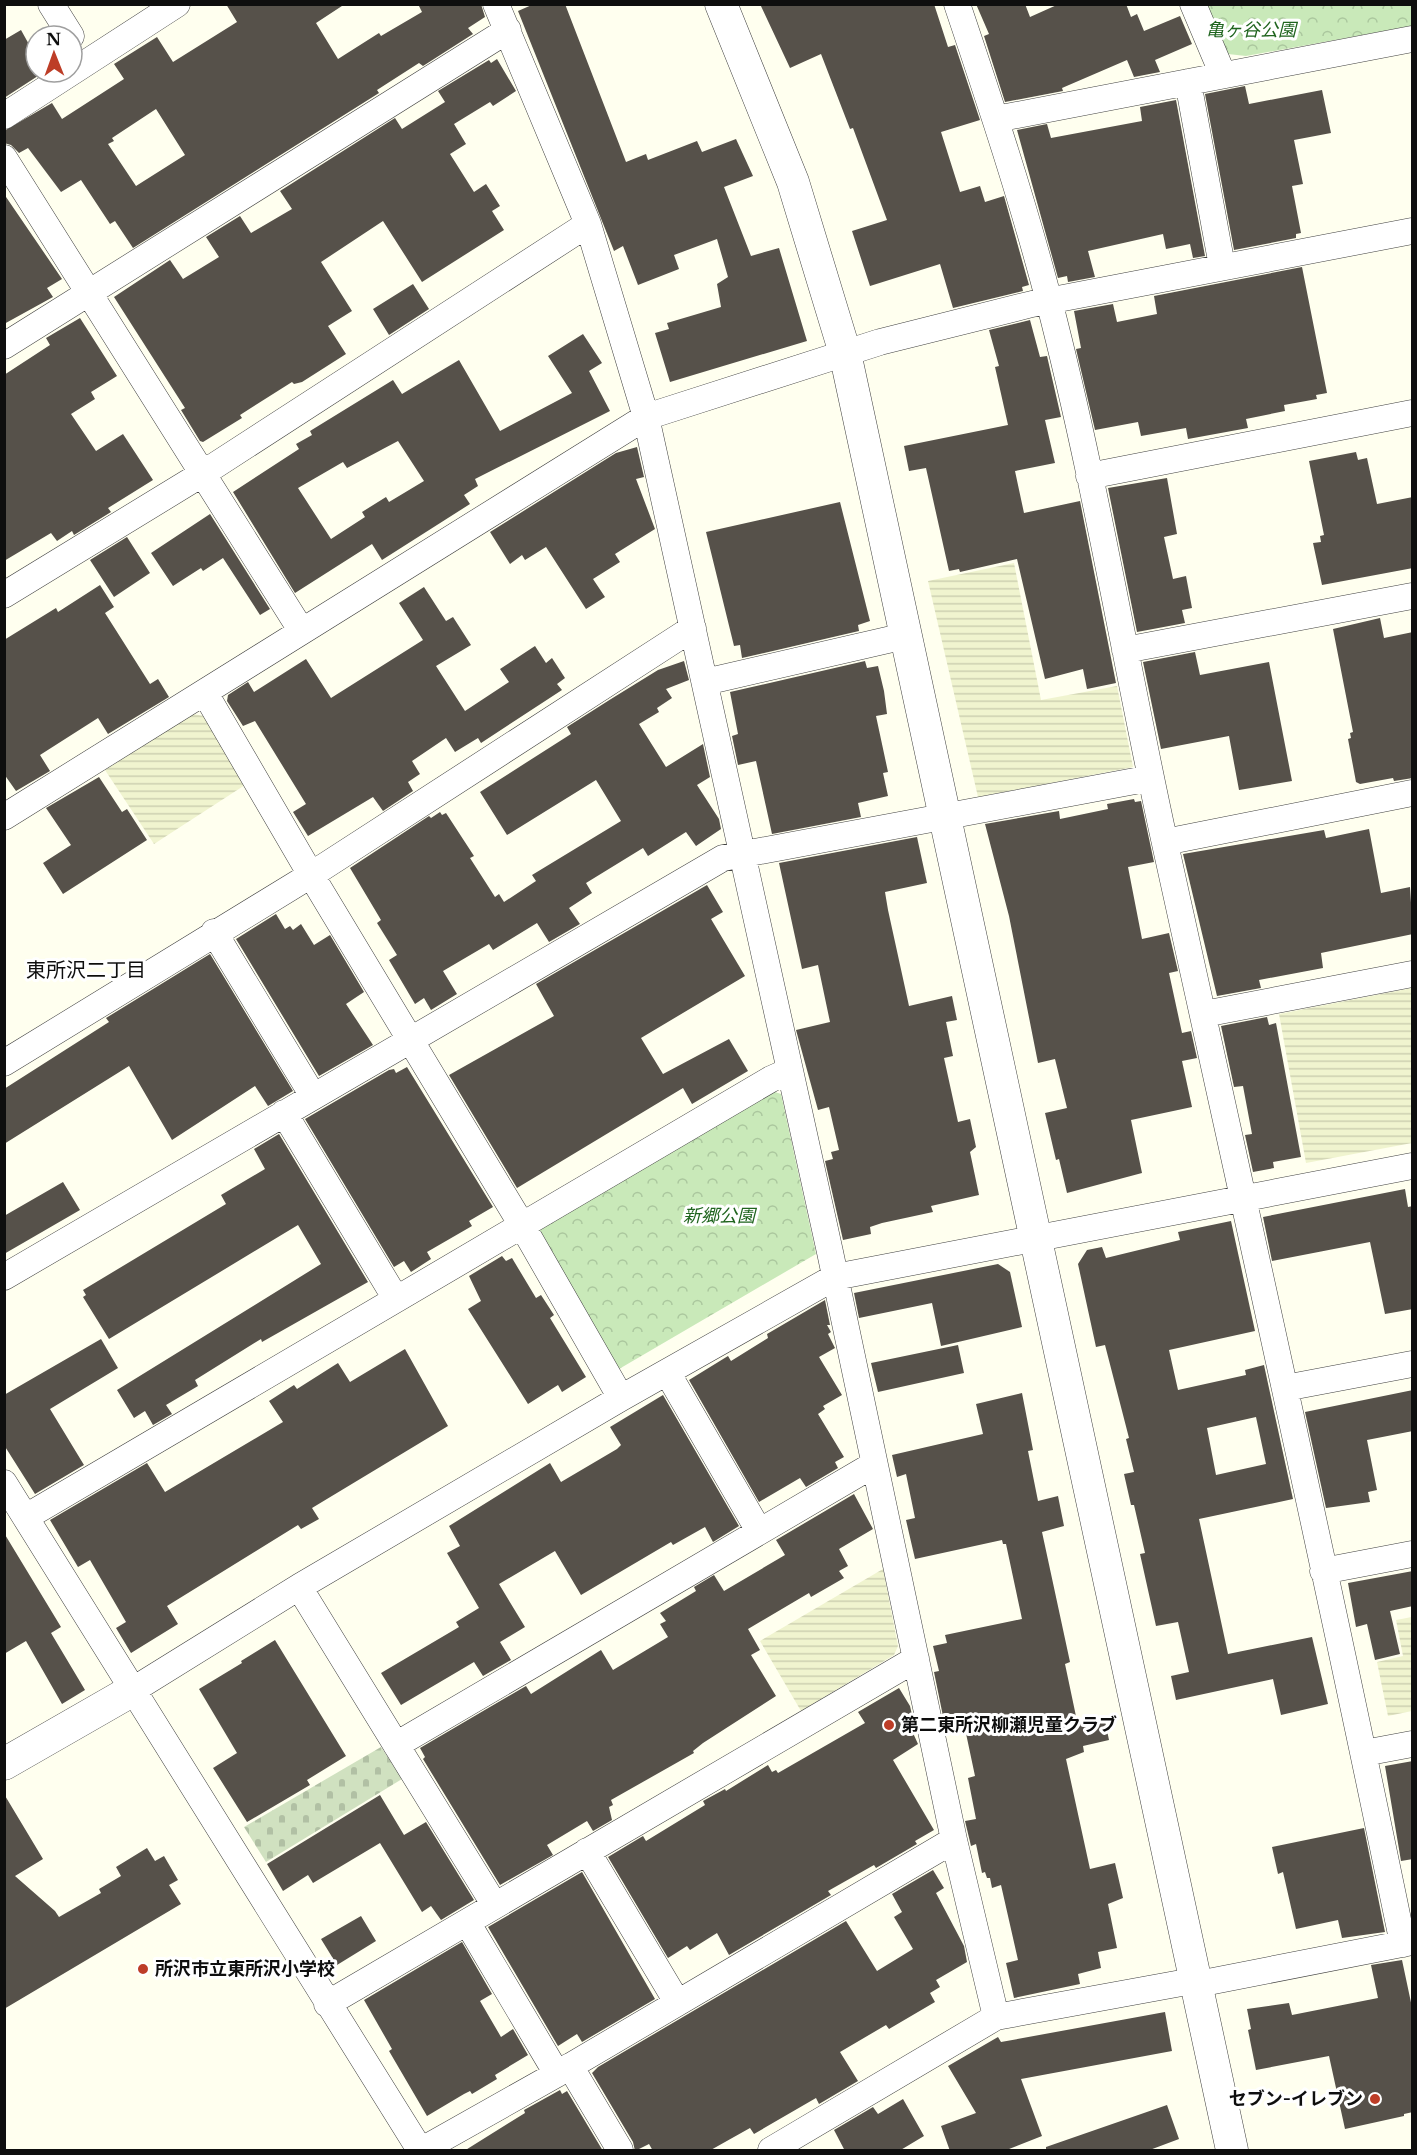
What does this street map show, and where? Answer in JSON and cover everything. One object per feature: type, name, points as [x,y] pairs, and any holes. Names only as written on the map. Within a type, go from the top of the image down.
[{"type":"street","points":[[51,4],[64,24]]},
{"type":"street","points":[[84,64],[177,4]]},
{"type":"street","points":[[496,4],[588,224],[646,417],[835,1277],[954,1840],[996,2017]]},
{"type":"street","points":[[721,4],[794,182],[845,354],[946,817],[1034,1238],[1198,1982],[1232,2151]]},
{"type":"street","points":[[771,2151],[996,2017],[1408,1943],[1323,1571],[1151,778],[1089,476],[1048,300],[996,119],[957,4]]},
{"type":"street","points":[[1193,4],[1223,75]]},
{"type":"street","points":[[4,346],[508,30]]},
{"type":"street","points":[[996,119],[1413,39]]},
{"type":"street","points":[[1188,82],[1222,266]]},
{"type":"street","points":[[4,116],[54,84]]},
{"type":"street","points":[[4,158],[301,630]]},
{"type":"street","points":[[4,596],[202,474],[588,224]]},
{"type":"street","points":[[4,817],[646,417],[845,354],[1048,300],[1413,231]]},
{"type":"street","points":[[1089,476],[1413,413]]},
{"type":"street","points":[[1125,650],[1413,596]]},
{"type":"street","points":[[4,1063],[311,874],[693,628]]},
{"type":"street","points":[[705,682],[905,636]]},
{"type":"street","points":[[205,693],[523,1227],[621,1398]]},
{"type":"street","points":[[4,1277],[723,858],[1151,778]]},
{"type":"street","points":[[1165,843],[1413,793]]},
{"type":"street","points":[[214,932],[313,1096]]},
{"type":"street","points":[[1204,1014],[1413,974]]},
{"type":"street","points":[[26,1517],[396,1299],[523,1227],[771,1078],[789,1071]]},
{"type":"street","points":[[284,1113],[396,1299]]},
{"type":"street","points":[[4,1764],[133,1690],[299,1587],[621,1398],[835,1277],[1413,1166]]},
{"type":"street","points":[[1285,1388],[1413,1364]]},
{"type":"street","points":[[667,1372],[759,1531]]},
{"type":"street","points":[[396,1745],[873,1465]]},
{"type":"street","points":[[4,1483],[327,2004],[421,2151],[564,2070],[954,1840]]},
{"type":"street","points":[[1323,1571],[1413,1554]]},
{"type":"street","points":[[299,1587],[494,1904]]},
{"type":"street","points":[[327,2004],[494,1904],[916,1659]]},
{"type":"street","points":[[1364,1753],[1413,1744]]},
{"type":"street","points":[[587,1851],[677,2002]]},
{"type":"street","points":[[467,1922],[620,2151]]},
{"type":"green space","name":"亀ヶ谷公園","points":[[1207,5],[1412,5],[1412,26],[1246,56],[1228,54]]},
{"type":"green space","points":[[1014,563],[1041,700],[1117,686],[1133,767],[978,797],[928,581]]},
{"type":"green space","points":[[193,714],[204,716],[245,785],[154,844],[105,770]]},
{"type":"green space","points":[[1412,988],[1412,1143],[1306,1163],[1279,1014]]},
{"type":"green space","name":"新郷公園","points":[[769,1090],[781,1094],[816,1254],[619,1369],[538,1230]]},
{"type":"green space","points":[[883,1569],[898,1646],[894,1655],[801,1711],[760,1641]]},
{"type":"green space","points":[[1412,1617],[1412,1711],[1388,1716],[1377,1662],[1403,1656],[1396,1620]]},
{"type":"green space","points":[[381,1747],[402,1779],[266,1862],[244,1827]]},
{"type":"building","points":[[226,4],[345,4],[316,23],[338,59],[379,33],[381,36],[422,12],[418,4],[481,4],[485,17],[468,28],[473,34],[423,66],[419,63],[377,90],[379,93],[133,248],[115,221],[110,224],[81,180],[61,192],[28,148],[19,153],[11,145],[4,143],[4,131],[52,103],[62,119],[124,79],[114,64],[157,37],[173,62],[237,22]],"holes":[[[156,109],[185,155],[136,186],[108,144],[114,141],[112,138]]]},
{"type":"building","points":[[534,4],[565,4],[626,162],[646,154],[648,160],[697,141],[702,152],[736,139],[753,176],[724,187],[751,256],[779,248],[807,341],[670,382],[655,333],[669,329],[667,323],[721,307],[717,284],[728,277],[717,239],[674,255],[679,269],[638,285],[623,246],[614,251],[518,11]]},
{"type":"building","points":[[760,4],[934,4],[948,47],[955,45],[980,120],[941,132],[960,192],[980,186],[985,202],[1004,196],[1029,285],[1022,287],[1023,291],[953,308],[940,264],[870,286],[852,231],[887,220],[853,128],[850,129],[821,54],[790,68]]},
{"type":"building","points":[[976,4],[1025,4],[1030,17],[1059,4],[1126,4],[1131,17],[1137,14],[1144,31],[1180,16],[1192,44],[1155,60],[1160,72],[1134,77],[1127,60],[1062,88],[1063,91],[1005,102],[984,36],[989,34]]},
{"type":"building","points":[[21,30],[24,35],[26,84],[4,98],[4,40]]},
{"type":"building","points":[[497,59],[516,91],[493,106],[490,102],[454,124],[466,144],[450,154],[474,192],[486,184],[500,206],[492,211],[504,230],[422,282],[383,221],[321,262],[352,311],[328,326],[346,354],[302,382],[294,384],[292,382],[240,415],[242,418],[203,442],[200,441],[181,410],[185,408],[114,297],[170,260],[183,279],[219,257],[206,237],[240,216],[251,233],[292,209],[280,191],[395,118],[402,129],[445,102],[438,91],[489,60],[491,63]]},
{"type":"building","points":[[1245,86],[1249,104],[1322,90],[1331,133],[1294,140],[1303,184],[1292,186],[1301,233],[1296,234],[1296,238],[1234,250],[1205,94]]},
{"type":"building","points":[[1176,100],[1205,256],[1193,258],[1190,244],[1166,249],[1163,234],[1088,251],[1095,277],[1068,282],[1067,276],[1058,278],[1017,130],[1047,124],[1051,138],[1142,121],[1140,107]]},
{"type":"building","points":[[4,194],[62,279],[47,288],[53,297],[4,324]]},
{"type":"building","points":[[1302,267],[1327,393],[1316,395],[1317,399],[1284,405],[1285,411],[1246,419],[1248,428],[1188,439],[1186,428],[1141,436],[1138,422],[1095,430],[1076,349],[1081,348],[1074,311],[1113,304],[1117,322],[1157,314],[1154,296]]},
{"type":"building","points":[[413,284],[429,309],[389,335],[373,309]]},
{"type":"building","points":[[80,318],[117,376],[91,392],[95,399],[71,414],[96,451],[123,434],[153,480],[108,508],[111,512],[74,535],[72,531],[57,541],[51,533],[4,561],[4,375],[50,345],[46,338]]},
{"type":"building","points":[[1030,320],[1040,357],[1047,356],[1061,417],[1045,420],[1055,463],[1015,471],[1024,513],[1080,501],[1116,683],[1087,689],[1083,669],[1045,679],[1017,559],[960,572],[959,569],[949,571],[926,468],[909,471],[904,446],[1008,425],[995,367],[999,366],[989,330]]},
{"type":"building","points":[[583,334],[602,363],[589,371],[610,411],[475,479],[478,486],[464,495],[470,504],[382,560],[372,544],[295,593],[233,492],[299,449],[296,444],[312,435],[310,431],[393,380],[402,394],[459,360],[500,431],[572,393],[548,356]],"holes":[[[398,441],[424,481],[389,502],[386,497],[362,512],[365,517],[331,539],[298,488],[343,462],[347,468]]]},
{"type":"building","points":[[637,447],[644,477],[636,479],[655,529],[615,554],[620,562],[593,579],[605,597],[586,609],[546,547],[525,560],[522,555],[510,564],[490,532],[616,453]]},
{"type":"building","points":[[1356,452],[1358,460],[1367,458],[1377,504],[1413,497],[1413,568],[1322,585],[1313,543],[1321,542],[1320,536],[1324,535],[1309,461]]},
{"type":"building","points":[[1167,478],[1177,534],[1164,537],[1173,579],[1186,576],[1192,608],[1182,610],[1185,623],[1137,632],[1108,488]]},
{"type":"building","points":[[840,502],[870,621],[858,625],[859,631],[742,658],[740,645],[734,646],[706,532]]},
{"type":"building","points":[[210,514],[270,609],[260,615],[223,558],[203,571],[201,568],[173,586],[151,553]]},
{"type":"building","points":[[127,537],[150,573],[114,597],[90,560]]},
{"type":"building","points":[[100,585],[114,607],[105,613],[150,684],[158,679],[169,697],[108,734],[98,718],[40,755],[50,771],[16,791],[4,774],[4,640],[56,608],[58,612]]},
{"type":"building","points":[[424,587],[446,621],[453,617],[471,645],[436,666],[465,711],[509,682],[500,669],[535,646],[546,663],[552,658],[565,678],[557,684],[562,690],[481,743],[478,738],[455,752],[446,738],[412,761],[420,774],[408,782],[413,791],[383,811],[373,797],[308,836],[293,812],[306,804],[255,721],[243,726],[227,701],[228,695],[248,682],[254,692],[306,659],[331,698],[423,640],[399,603]]},
{"type":"building","points":[[1380,618],[1384,638],[1413,632],[1413,778],[1394,781],[1393,778],[1360,784],[1356,782],[1348,739],[1351,738],[1350,733],[1353,732],[1333,629]]},
{"type":"building","points":[[1195,652],[1200,675],[1269,662],[1292,781],[1239,790],[1229,736],[1161,749],[1143,662]]},
{"type":"building","points":[[684,661],[689,680],[666,689],[672,698],[657,708],[659,712],[639,724],[666,767],[703,744],[710,777],[697,785],[719,819],[721,829],[696,846],[686,832],[648,856],[643,848],[586,883],[592,893],[569,908],[580,924],[549,942],[537,923],[493,950],[489,944],[443,971],[457,994],[431,1010],[424,998],[415,1004],[389,960],[397,955],[377,923],[381,920],[350,868],[429,816],[431,818],[440,812],[442,815],[446,813],[474,856],[470,858],[495,897],[499,894],[504,902],[536,881],[532,875],[621,821],[596,780],[507,835],[480,792],[571,734],[567,727],[658,670]]},
{"type":"building","points":[[865,661],[867,668],[878,666],[884,691],[887,714],[876,716],[888,772],[883,773],[888,796],[858,803],[861,817],[772,834],[756,761],[738,765],[732,736],[738,734],[730,692]]},
{"type":"building","points":[[99,777],[122,812],[127,809],[147,840],[63,894],[43,863],[71,845],[46,808]]},
{"type":"building","points":[[1134,799],[1135,802],[1141,801],[1154,862],[1128,867],[1142,939],[1169,933],[1178,971],[1169,973],[1182,1033],[1191,1031],[1197,1058],[1182,1061],[1192,1107],[1131,1120],[1142,1173],[1067,1193],[1059,1159],[1056,1160],[1045,1113],[1067,1108],[1055,1059],[1038,1063],[1009,916],[985,824],[1059,811],[1060,819],[1108,809],[1107,804]]},
{"type":"building","points":[[1369,829],[1381,893],[1410,887],[1413,934],[1321,953],[1323,968],[1259,980],[1261,988],[1217,996],[1183,854],[1324,830],[1326,838]]},
{"type":"building","points":[[917,837],[927,883],[885,892],[888,910],[909,1006],[952,996],[957,1020],[946,1022],[953,1056],[944,1058],[958,1122],[970,1119],[976,1147],[970,1152],[979,1195],[931,1206],[933,1212],[882,1223],[870,1227],[871,1234],[843,1240],[825,1161],[833,1159],[831,1152],[839,1150],[829,1107],[818,1110],[796,1030],[830,1022],[818,965],[802,969],[779,863]]},
{"type":"building","points":[[707,885],[723,912],[711,919],[745,976],[641,1038],[663,1074],[729,1039],[748,1071],[692,1104],[683,1088],[517,1188],[449,1075],[554,1016],[536,984]]},
{"type":"building","points":[[276,914],[285,929],[290,926],[293,930],[301,924],[314,945],[330,935],[364,992],[346,1004],[373,1045],[319,1076],[236,939]]},
{"type":"building","points":[[210,954],[293,1091],[268,1106],[255,1086],[172,1140],[129,1066],[4,1144],[4,1089],[109,1022],[106,1018]]},
{"type":"building","points":[[1267,1017],[1269,1025],[1276,1023],[1301,1157],[1273,1162],[1274,1168],[1253,1172],[1245,1135],[1252,1134],[1243,1086],[1234,1087],[1221,1026]]},
{"type":"building","points":[[407,1067],[493,1207],[469,1221],[472,1226],[427,1252],[431,1259],[411,1272],[404,1261],[394,1267],[305,1119],[389,1070],[394,1069],[396,1073]]},
{"type":"building","points":[[279,1134],[368,1282],[262,1342],[261,1339],[195,1380],[198,1386],[166,1405],[172,1414],[153,1425],[145,1411],[134,1418],[117,1390],[321,1264],[298,1225],[109,1339],[83,1297],[86,1295],[83,1290],[226,1204],[221,1195],[265,1169],[254,1149]]},
{"type":"building","points":[[63,1182],[80,1210],[4,1254],[4,1216]]},
{"type":"building","points":[[1405,1189],[1408,1207],[1413,1206],[1413,1309],[1385,1314],[1370,1242],[1272,1261],[1263,1217]]},
{"type":"building","points":[[1231,1221],[1255,1331],[1169,1350],[1178,1390],[1246,1375],[1245,1370],[1264,1365],[1293,1499],[1199,1519],[1228,1654],[1312,1637],[1328,1704],[1281,1715],[1273,1679],[1176,1700],[1171,1676],[1189,1672],[1178,1622],[1156,1626],[1140,1554],[1145,1553],[1124,1474],[1134,1472],[1126,1439],[1129,1438],[1105,1345],[1096,1347],[1078,1264],[1087,1250],[1102,1247],[1106,1258],[1180,1240],[1178,1232]],"holes":[[[1256,1417],[1266,1464],[1216,1475],[1207,1428]]]},
{"type":"building","points":[[502,1256],[506,1261],[512,1258],[536,1298],[541,1295],[554,1315],[550,1318],[586,1377],[562,1392],[558,1385],[528,1404],[468,1309],[481,1301],[469,1276]]},
{"type":"building","points":[[998,1264],[1010,1272],[1022,1327],[941,1346],[932,1303],[859,1318],[854,1293]]},
{"type":"building","points":[[825,1300],[830,1325],[827,1325],[831,1332],[828,1334],[835,1348],[819,1357],[842,1395],[823,1406],[825,1409],[818,1414],[844,1457],[835,1462],[838,1468],[806,1487],[800,1478],[759,1502],[689,1380],[728,1356],[731,1361],[768,1338],[767,1334]]},
{"type":"building","points":[[101,1339],[118,1368],[50,1409],[84,1465],[35,1494],[4,1445],[4,1395]]},
{"type":"building","points":[[958,1345],[964,1373],[878,1392],[871,1363]]},
{"type":"building","points":[[405,1349],[448,1426],[312,1508],[319,1519],[301,1529],[298,1525],[167,1606],[178,1624],[131,1653],[116,1628],[126,1622],[90,1560],[78,1567],[50,1520],[147,1463],[165,1492],[283,1422],[269,1401],[294,1385],[297,1389],[338,1363],[350,1382]]},
{"type":"building","points":[[1413,1390],[1413,1431],[1367,1440],[1377,1490],[1368,1492],[1370,1502],[1326,1508],[1305,1412]]},
{"type":"building","points":[[1022,1393],[1033,1450],[1028,1451],[1038,1501],[1058,1496],[1064,1526],[1042,1532],[1070,1662],[1065,1664],[1077,1721],[1104,1716],[1109,1740],[1083,1746],[1084,1752],[1066,1759],[1090,1869],[1115,1863],[1123,1898],[1108,1904],[1117,1948],[1098,1952],[1101,1968],[1078,1974],[1080,1984],[1014,1998],[1006,1963],[1018,1960],[1001,1885],[992,1888],[990,1878],[987,1878],[985,1872],[982,1873],[976,1844],[971,1846],[965,1821],[976,1819],[968,1778],[975,1776],[964,1724],[945,1726],[934,1672],[939,1671],[933,1646],[947,1643],[945,1635],[1022,1619],[1006,1544],[1003,1544],[1002,1540],[915,1559],[906,1520],[915,1518],[906,1474],[897,1477],[892,1455],[983,1434],[976,1404]]},
{"type":"building","points":[[663,1395],[739,1526],[713,1542],[705,1527],[673,1545],[671,1542],[581,1595],[555,1551],[499,1584],[525,1627],[500,1642],[511,1660],[483,1676],[474,1662],[401,1705],[381,1673],[459,1627],[456,1622],[479,1608],[447,1553],[460,1546],[449,1526],[550,1463],[561,1482],[617,1449],[621,1445],[610,1427]]},
{"type":"building","points":[[854,1494],[873,1529],[839,1549],[848,1566],[839,1571],[844,1578],[811,1597],[809,1593],[748,1629],[760,1650],[751,1655],[776,1696],[703,1743],[693,1751],[694,1753],[611,1800],[613,1805],[609,1807],[612,1820],[593,1831],[587,1821],[547,1845],[553,1855],[500,1885],[423,1759],[425,1757],[420,1748],[526,1686],[531,1694],[601,1650],[613,1670],[668,1637],[660,1624],[666,1621],[660,1613],[696,1591],[694,1587],[714,1575],[724,1591],[785,1555],[776,1540]]},
{"type":"building","points":[[4,1533],[61,1627],[51,1633],[85,1690],[62,1704],[26,1641],[4,1654]]},
{"type":"building","points":[[1413,1571],[1413,1606],[1390,1611],[1400,1654],[1375,1660],[1367,1624],[1356,1627],[1348,1583]]},
{"type":"building","points":[[275,1640],[346,1756],[307,1780],[310,1785],[247,1822],[213,1768],[237,1753],[199,1689]]},
{"type":"building","points":[[899,1688],[910,1706],[916,1732],[913,1733],[918,1744],[893,1760],[934,1830],[915,1841],[917,1844],[876,1868],[874,1865],[828,1891],[831,1895],[729,1955],[717,1933],[690,1950],[687,1946],[668,1958],[608,1857],[643,1836],[646,1841],[705,1805],[703,1801],[725,1789],[726,1791],[768,1765],[772,1772],[776,1770],[778,1773],[865,1723],[858,1712]]},
{"type":"building","points":[[1413,1761],[1413,1859],[1401,1861],[1385,1766]]},
{"type":"building","points":[[4,1794],[43,1859],[15,1876],[59,1917],[101,1893],[99,1889],[121,1876],[116,1867],[147,1848],[155,1861],[164,1856],[178,1880],[169,1885],[181,1904],[4,2009]]},
{"type":"building","points":[[380,1795],[404,1835],[426,1822],[474,1900],[441,1920],[431,1906],[422,1912],[380,1843],[313,1883],[308,1875],[283,1891],[267,1864]]},
{"type":"building","points":[[1364,1828],[1385,1932],[1342,1938],[1338,1920],[1296,1929],[1283,1872],[1278,1874],[1272,1847]]},
{"type":"building","points":[[933,1870],[944,1888],[936,1893],[964,1946],[967,1962],[936,1980],[940,1987],[930,1993],[935,2002],[889,2029],[886,2025],[840,2052],[858,2081],[819,2104],[816,2098],[754,2134],[750,2128],[709,2151],[653,2151],[649,2144],[635,2151],[633,2142],[592,2073],[598,2067],[846,1921],[877,1971],[913,1949],[894,1917],[902,1912],[892,1894]]},
{"type":"building","points":[[582,1872],[655,1999],[582,2042],[577,2034],[558,2046],[488,1927]]},
{"type":"building","points":[[361,1916],[376,1941],[337,1965],[321,1939]]},
{"type":"building","points":[[462,1942],[492,1994],[480,2001],[501,2037],[513,2029],[528,2055],[495,2075],[497,2079],[472,2094],[470,2091],[464,2094],[427,2116],[389,2051],[392,2049],[364,2000]]},
{"type":"building","points":[[1402,1960],[1413,2012],[1413,2112],[1345,2129],[1329,2056],[1256,2070],[1248,2030],[1251,2029],[1247,2009],[1289,2003],[1292,2015],[1378,1998],[1371,1965]]},
{"type":"building","points":[[1165,2012],[1172,2051],[1021,2079],[1042,2136],[1004,2151],[950,2151],[941,2126],[976,2113],[948,2066],[998,2037],[1001,2042]]},
{"type":"building","points":[[560,2090],[562,2094],[567,2091],[603,2151],[464,2151],[525,2113],[524,2110]]},
{"type":"building","points":[[903,2099],[924,2136],[899,2151],[845,2151],[834,2130],[873,2107],[878,2114]]},
{"type":"building","points":[[1167,2105],[1179,2139],[1147,2151],[1046,2151],[1046,2147]]},
{"type":"place","name":"第二東所沢柳瀬児童クラブ","points":[[889,1725]]},
{"type":"place","name":"所沢市立東所沢小学校","points":[[143,1969]]},
{"type":"place","name":"セブン-イレブン","points":[[1375,2099]]},
{"type":"district","name":"東所沢二丁目","points":[[86,970]]}]
